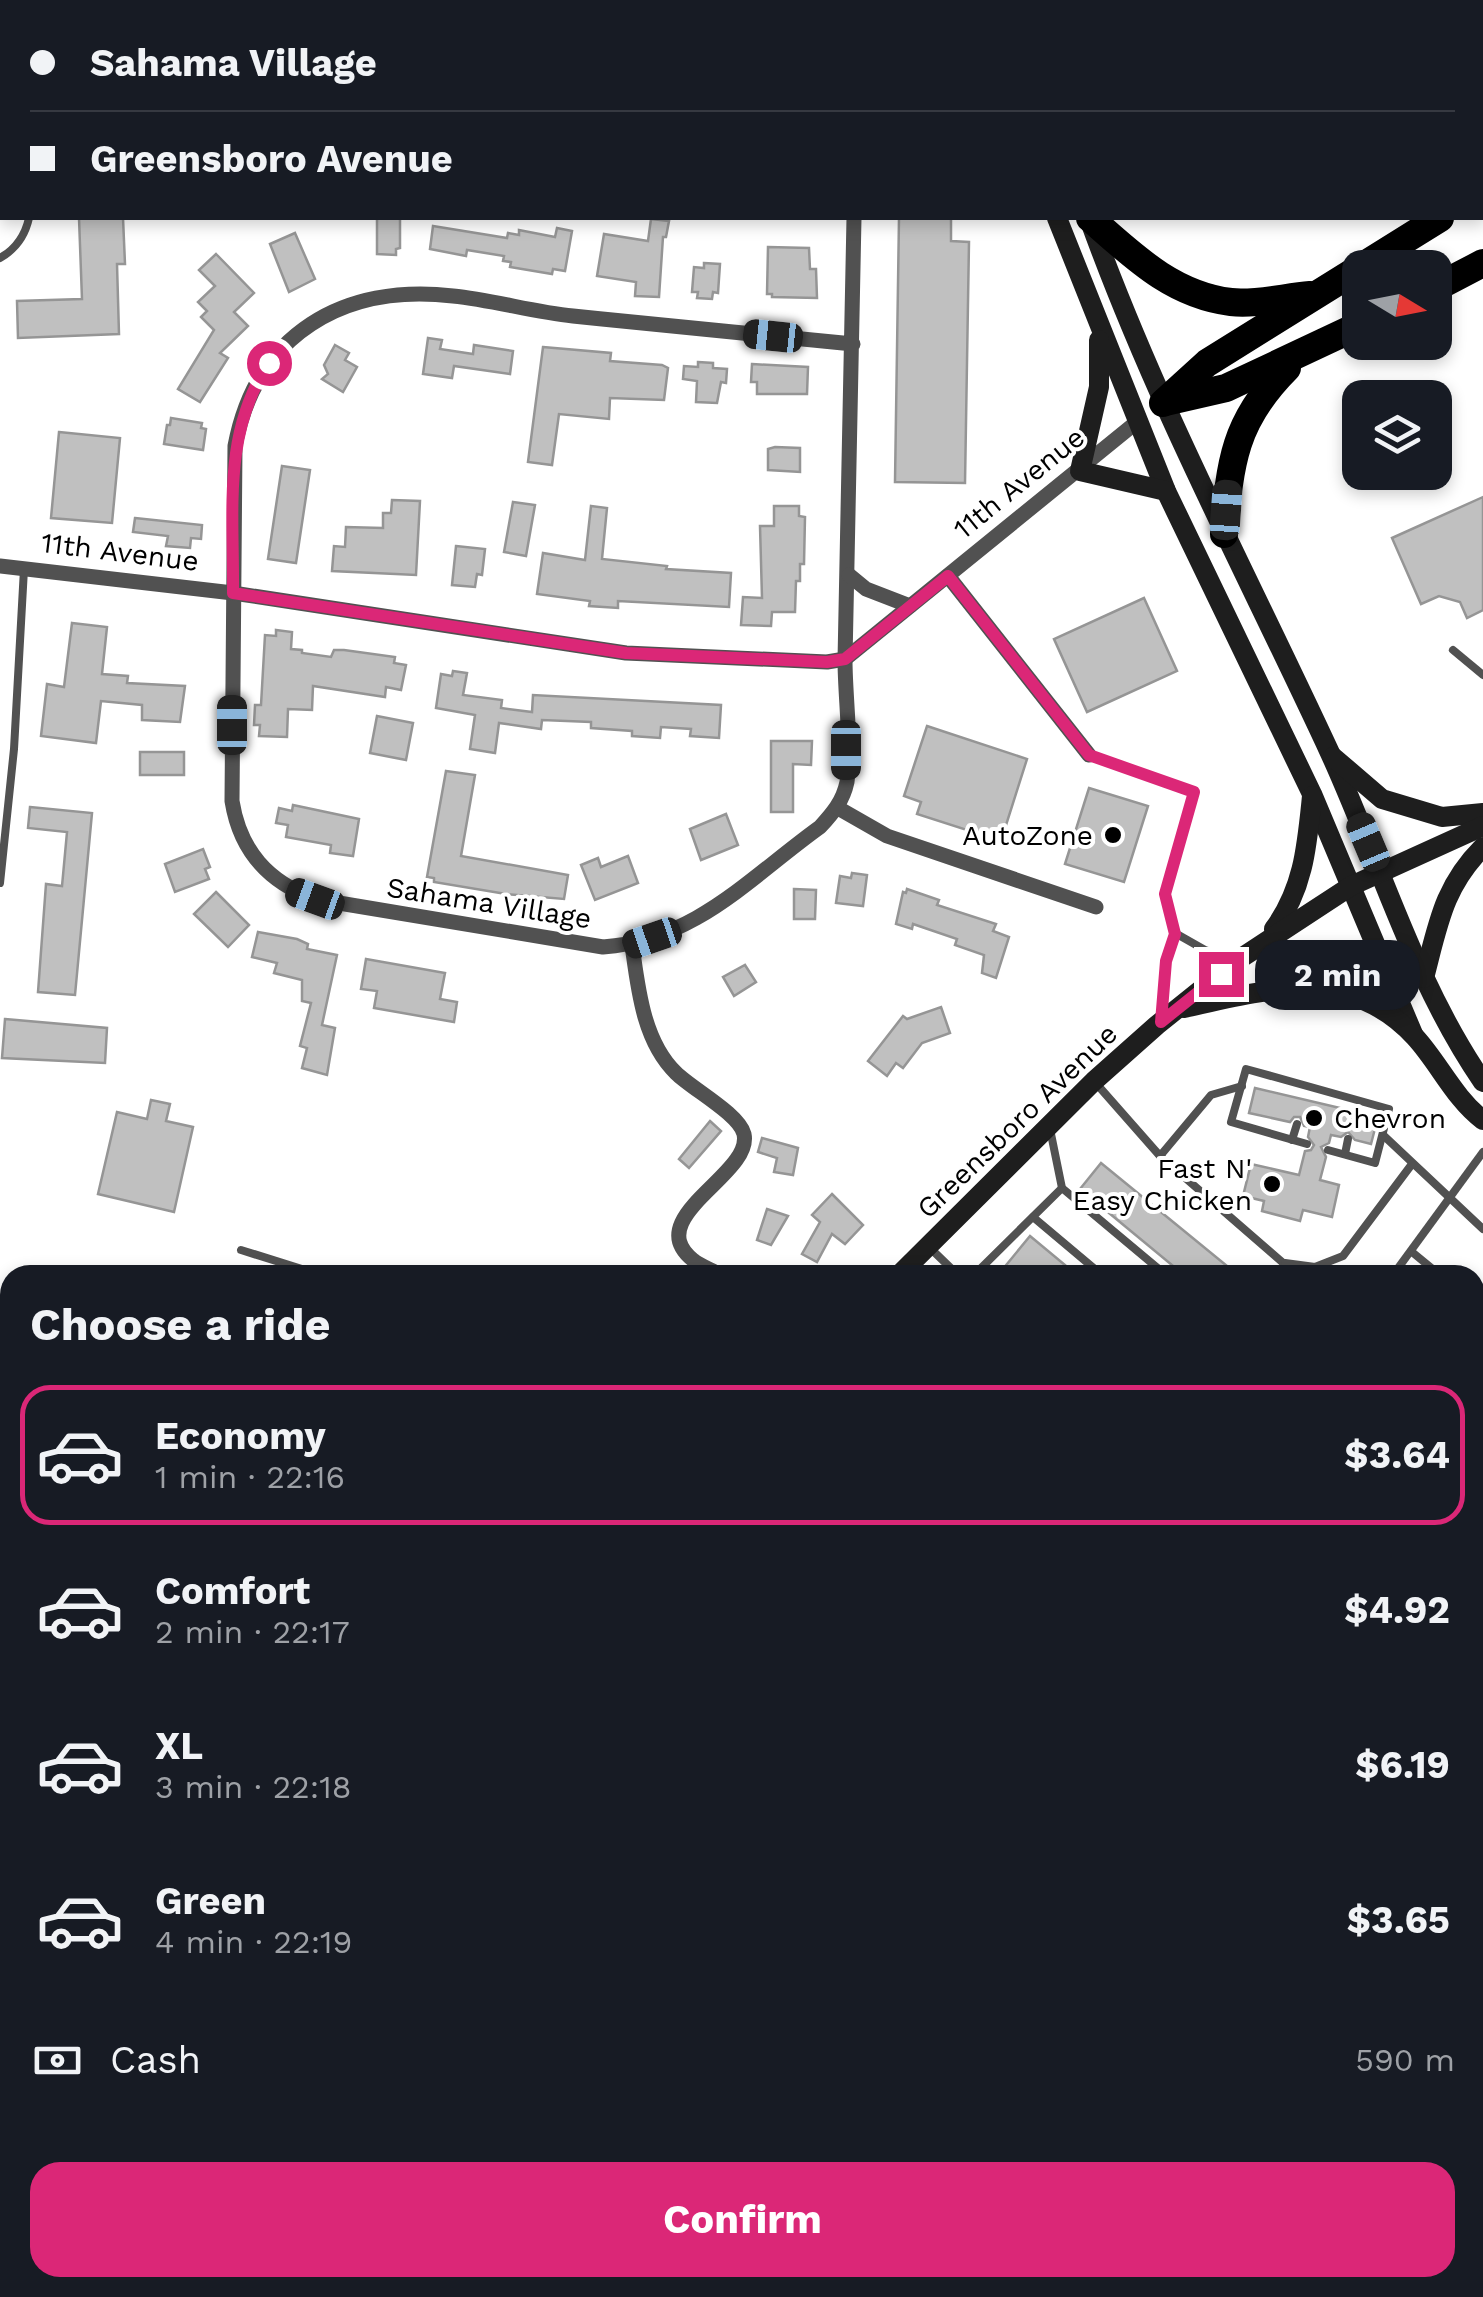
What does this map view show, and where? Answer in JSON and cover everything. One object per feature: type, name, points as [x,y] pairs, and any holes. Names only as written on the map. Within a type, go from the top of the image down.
[{"type":"highway","points":[[1092,220],[1149,270],[1188,292],[1234,302],[1316,294]]},
{"type":"highway","points":[[1163,403],[1207,363],[1437,220]]},
{"type":"highway","points":[[1452,279],[1483,262]]},
{"type":"highway","points":[[1163,403],[1226,388],[1342,334]]},
{"type":"highway","points":[[1224,534],[1228,486],[1244,424],[1264,391],[1301,354]]},
{"type":"main road","points":[[1058,220],[1166,491],[1312,794],[1413,1034],[1468,1108],[1483,1120]]},
{"type":"main road","points":[[1091,220],[1115,290],[1163,403],[1330,754],[1424,978],[1463,1053],[1483,1082]]},
{"type":"main road","points":[[1100,328],[1099,387],[1080,471],[1166,491]]},
{"type":"main road","name":"11th Avenue","points":[[1138,421],[1163,403]]},
{"type":"main road","points":[[1330,754],[1382,799],[1442,816],[1483,813]]},
{"type":"main road","points":[[1268,938],[1291,906],[1301,878],[1312,794]]},
{"type":"main road","name":"Greensboro Avenue","points":[[910,1265],[1094,1081],[1238,960],[1351,886],[1483,826]]},
{"type":"main road","points":[[1424,978],[1445,898],[1468,862],[1483,847]]},
{"type":"main road","points":[[1169,1016],[1281,987],[1304,986],[1366,1002],[1413,1034]]},
{"type":"street","points":[[854,220],[845,659],[847,781],[838,808],[887,836],[1096,907]]},
{"type":"street","name":"Sahama Village","points":[[838,808],[820,827],[714,910],[632,945],[580,945],[336,904],[293,891],[274,879],[245,844],[232,801],[235,446],[256,382],[283,345],[318,317],[384,297],[453,296],[564,315],[853,344]]},
{"type":"street","name":"11th Avenue","points":[[845,659],[1138,421]]},
{"type":"street","name":"11th Avenue","points":[[0,566],[233,593]]},
{"type":"street","points":[[849,575],[866,589],[910,606]]},
{"type":"street","points":[[948,576],[1089,755]]},
{"type":"street","points":[[233,593],[626,653],[827,662],[845,659]]},
{"type":"street","points":[[632,945],[644,1012],[662,1053],[674,1072],[743,1130],[745,1144],[736,1162],[692,1207],[681,1226],[680,1242],[692,1260],[701,1265]]},
{"type":"lane","points":[[0,258],[13,250],[28,220]]},
{"type":"lane","points":[[0,884],[14,749],[24,569]]},
{"type":"lane","points":[[1453,650],[1483,675]]},
{"type":"lane","points":[[1089,755],[1194,792],[1165,894],[1175,934],[1166,961],[1169,1016]]},
{"type":"lane","points":[[1175,934],[1205,950],[1238,960]]},
{"type":"lane","points":[[1306,1144],[1231,1122],[1246,1069],[1389,1109],[1375,1163],[1328,1150]]},
{"type":"lane","points":[[1277,1093],[1281,1079]]},
{"type":"lane","points":[[1094,1081],[1160,1156],[1284,1265]]},
{"type":"lane","points":[[1160,1156],[1210,1094],[1242,1086]]},
{"type":"lane","points":[[1303,1099],[1307,1086]]},
{"type":"lane","points":[[1329,1106],[1332,1093]]},
{"type":"lane","points":[[1354,1112],[1357,1100]]},
{"type":"lane","points":[[1265,1132],[1270,1118]]},
{"type":"lane","points":[[1049,1124],[1062,1188],[1154,1265]]},
{"type":"lane","points":[[1292,1140],[1297,1124]]},
{"type":"lane","points":[[1382,1135],[1483,1229]]},
{"type":"lane","points":[[1344,1154],[1348,1138]]},
{"type":"lane","points":[[1401,1265],[1446,1198],[1483,1152]]},
{"type":"lane","points":[[1320,1265],[1343,1256],[1412,1164]]},
{"type":"lane","points":[[984,1265],[1062,1188]]},
{"type":"lane","points":[[1033,1217],[1090,1265]]},
{"type":"lane","points":[[928,1246],[948,1265]]},
{"type":"lane","points":[[240,1250],[288,1265]]},
{"type":"lane","points":[[1412,1252],[1428,1265]]},
{"type":"lane","points":[[1280,1262],[1301,1265]]},
{"type":"building","points":[[79,220],[123,220],[125,264],[117,264],[119,334],[18,338],[17,301],[82,299]]},
{"type":"building","points":[[377,220],[400,220],[400,248],[396,255],[377,254]]},
{"type":"building","points":[[651,220],[669,221],[663,237],[659,297],[635,296],[636,282],[597,276],[604,234],[648,241]]},
{"type":"building","points":[[899,220],[951,220],[951,241],[969,242],[965,483],[895,482]]},
{"type":"building","points":[[433,226],[507,238],[508,233],[519,235],[519,230],[555,237],[557,228],[572,231],[565,271],[553,269],[552,274],[510,267],[511,262],[503,261],[504,256],[467,250],[466,256],[430,249]]},
{"type":"building","points":[[295,233],[315,279],[289,292],[270,244]]},
{"type":"building","points":[[768,247],[809,248],[810,269],[816,269],[817,298],[767,294]]},
{"type":"building","points":[[216,254],[254,293],[234,312],[248,326],[220,353],[228,358],[200,402],[178,389],[214,330],[201,317],[207,311],[198,302],[215,286],[199,270]]},
{"type":"building","points":[[704,263],[720,264],[718,293],[713,292],[712,299],[697,298],[698,292],[692,292],[694,267],[704,268]]},
{"type":"building","points":[[428,338],[442,340],[440,349],[473,354],[474,345],[513,351],[510,374],[454,366],[452,378],[423,374]]},
{"type":"building","points":[[335,345],[349,353],[345,360],[357,367],[343,392],[322,379],[328,374],[324,365]]},
{"type":"building","points":[[543,347],[611,353],[610,361],[662,365],[668,368],[664,400],[610,398],[609,419],[559,414],[552,465],[528,462]]},
{"type":"building","points":[[698,362],[727,369],[717,403],[696,402],[697,381],[683,379],[684,366],[698,367]]},
{"type":"building","points":[[752,364],[808,367],[807,394],[757,394],[757,382],[751,382]]},
{"type":"building","points":[[171,418],[202,423],[201,428],[206,429],[203,450],[164,444]]},
{"type":"building","points":[[59,432],[120,438],[112,523],[51,518]]},
{"type":"building","points":[[800,448],[800,472],[768,470],[768,449]]},
{"type":"building","points":[[282,466],[310,470],[296,563],[268,559]]},
{"type":"building","points":[[1483,497],[1483,610],[1467,618],[1460,602],[1439,596],[1421,604],[1392,538]]},
{"type":"building","points":[[392,500],[420,501],[416,575],[332,571],[334,546],[345,547],[346,527],[383,528],[383,513],[391,513]]},
{"type":"building","points":[[513,502],[535,505],[526,556],[504,552]]},
{"type":"building","points":[[591,506],[607,508],[602,559],[667,566],[666,569],[731,573],[729,607],[618,601],[618,608],[537,594],[543,553],[585,560]]},
{"type":"building","points":[[774,506],[799,506],[799,516],[805,517],[804,564],[800,564],[800,581],[796,581],[795,612],[772,612],[771,626],[741,625],[743,597],[762,598],[760,526],[774,526]]},
{"type":"building","points":[[135,518],[202,525],[201,539],[191,538],[190,548],[166,546],[168,536],[133,532]]},
{"type":"building","points":[[456,546],[485,549],[482,575],[477,574],[475,587],[452,585]]},
{"type":"building","points":[[1144,598],[1177,671],[1087,712],[1054,639]]},
{"type":"building","points":[[72,623],[107,627],[102,674],[128,676],[127,683],[185,686],[180,722],[142,720],[142,705],[101,701],[96,743],[41,736],[47,684],[64,687]]},
{"type":"building","points":[[276,630],[292,632],[291,649],[302,653],[331,657],[334,650],[344,650],[395,657],[394,663],[406,665],[401,690],[386,687],[385,697],[313,686],[312,710],[288,709],[287,737],[259,736],[260,725],[254,725],[255,705],[261,705],[265,635],[276,636]]},
{"type":"building","points":[[453,671],[467,673],[463,695],[502,700],[501,708],[532,712],[533,695],[721,705],[719,738],[690,736],[691,729],[661,727],[660,738],[632,736],[632,731],[591,728],[591,722],[542,720],[541,729],[499,723],[495,753],[470,749],[475,715],[436,708],[441,674],[452,676]]},
{"type":"building","points":[[377,716],[413,723],[406,760],[370,753]]},
{"type":"building","points":[[927,726],[1027,759],[1001,841],[917,814],[921,802],[904,796]]},
{"type":"building","points":[[771,741],[812,741],[811,765],[793,764],[793,812],[771,812]]},
{"type":"building","points":[[140,752],[184,752],[184,775],[140,775]]},
{"type":"building","points":[[446,771],[475,775],[461,856],[568,875],[564,899],[506,894],[434,882],[434,878],[427,877]]},
{"type":"building","points":[[1089,788],[1148,806],[1124,882],[1065,864]]},
{"type":"building","points":[[293,805],[359,819],[353,856],[330,853],[331,845],[286,837],[288,825],[276,823],[279,808],[292,811]]},
{"type":"building","points":[[30,807],[92,813],[75,995],[38,992],[46,884],[62,886],[67,832],[28,828]]},
{"type":"building","points":[[726,814],[738,845],[701,860],[690,829]]},
{"type":"building","points":[[203,849],[210,867],[205,869],[209,879],[175,892],[165,864]]},
{"type":"building","points":[[628,856],[638,883],[595,900],[581,865],[598,858],[601,867]]},
{"type":"building","points":[[852,873],[867,875],[863,906],[836,903],[840,876],[851,878]]},
{"type":"building","points":[[794,889],[816,890],[815,919],[794,919]]},
{"type":"building","points":[[907,889],[939,900],[937,905],[996,924],[993,931],[1009,937],[996,978],[982,973],[984,955],[955,945],[957,939],[913,924],[912,929],[896,924]]},
{"type":"building","points":[[216,892],[249,925],[228,947],[194,914]]},
{"type":"building","points":[[258,932],[297,939],[308,944],[307,949],[337,955],[322,1025],[335,1028],[327,1075],[302,1068],[307,1048],[300,1046],[311,1003],[302,1001],[302,980],[274,973],[277,963],[252,957]]},
{"type":"building","points":[[366,959],[445,973],[440,999],[457,1002],[454,1022],[374,1008],[377,991],[361,989]]},
{"type":"building","points":[[745,965],[756,982],[734,996],[723,977]]},
{"type":"building","points":[[941,1007],[950,1033],[922,1043],[903,1068],[896,1063],[887,1076],[868,1061],[903,1016],[907,1019]]},
{"type":"building","points":[[5,1019],[107,1028],[105,1063],[2,1058]]},
{"type":"building","points":[[1255,1088],[1378,1117],[1371,1144],[1355,1140],[1348,1132],[1341,1137],[1331,1135],[1329,1143],[1321,1147],[1326,1157],[1320,1180],[1339,1185],[1332,1217],[1303,1210],[1300,1221],[1262,1211],[1264,1201],[1243,1196],[1251,1164],[1299,1175],[1305,1151],[1314,1145],[1308,1137],[1310,1127],[1304,1126],[1300,1117],[1290,1122],[1249,1113]]},
{"type":"building","points":[[151,1100],[170,1104],[166,1121],[193,1127],[174,1212],[98,1194],[117,1112],[147,1119]]},
{"type":"building","points":[[710,1121],[721,1131],[689,1168],[679,1159]]},
{"type":"building","points":[[762,1138],[798,1148],[793,1175],[774,1172],[777,1158],[758,1152]]},
{"type":"building","points":[[1101,1163],[1226,1265],[1172,1265],[1080,1189]]},
{"type":"building","points":[[832,1194],[863,1225],[845,1244],[832,1234],[817,1262],[802,1254],[820,1222],[812,1215]]},
{"type":"building","points":[[767,1209],[788,1216],[771,1245],[757,1240]]},
{"type":"building","points":[[1030,1236],[1065,1265],[1006,1265]]},
{"type":"place","name":"AutoZone","points":[[1113,835]]},
{"type":"place","name":"Chevron","points":[[1314,1118]]},
{"type":"place","name":"Fast N' Easy Chicken","points":[[1272,1184]]},
{"type":"route","points":[[269,363],[247,402],[235,446],[233,593],[626,653],[827,662],[845,659],[948,576],[1089,755],[1194,792],[1165,894],[1175,934],[1166,961],[1161,1022],[1221,974]]}]
